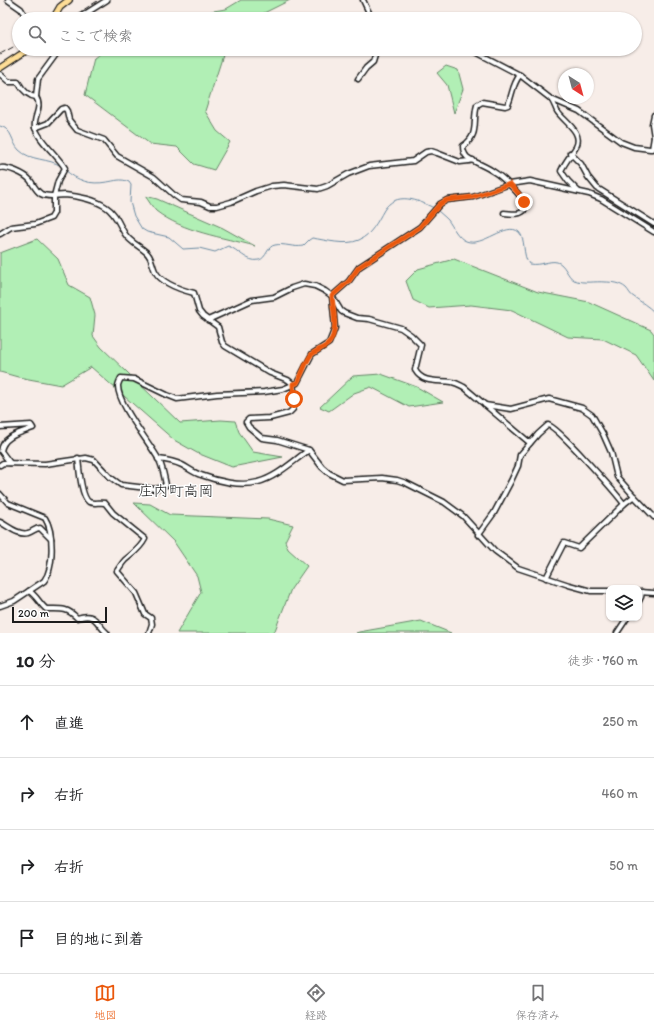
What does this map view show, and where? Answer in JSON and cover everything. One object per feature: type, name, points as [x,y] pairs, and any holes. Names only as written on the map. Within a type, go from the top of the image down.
[{"type":"main road","points":[[57,12],[60,7],[69,0]]},
{"type":"main road","points":[[0,68],[18,56]]},
{"type":"street","points":[[8,0],[22,9],[24,12]]},
{"type":"street","points":[[88,12],[107,0]]},
{"type":"street","points":[[363,0],[369,12]]},
{"type":"street","points":[[0,234],[11,227],[35,224],[51,218],[54,213],[54,196],[58,181],[65,168],[46,145],[35,128],[34,118],[38,111],[39,104],[36,97],[38,79],[55,56]]},
{"type":"street","points":[[358,79],[366,68],[373,62],[375,56]]},
{"type":"street","points":[[483,56],[520,75],[552,99],[579,111],[621,142],[634,147],[652,149],[654,137],[652,124],[654,115]]},
{"type":"street","points":[[0,74],[9,82],[18,82],[25,92],[33,97],[36,97]]},
{"type":"street","points":[[504,213],[520,213],[525,208],[524,202],[510,184],[494,171],[465,154],[463,151],[463,146],[470,142],[475,130],[475,112],[477,105],[482,102],[491,105],[508,105],[513,86],[520,75]]},
{"type":"street","points":[[552,99],[556,110],[574,130],[577,136],[576,146],[570,153],[561,171],[578,191]]},
{"type":"street","points":[[35,128],[45,125],[61,109],[65,108],[69,120],[77,130],[104,140],[117,156],[154,177],[181,200],[200,202],[210,206],[217,206],[231,202],[272,186],[298,186],[318,189],[327,186],[348,174],[369,166],[413,161],[426,152],[431,151],[460,162],[473,160]]},
{"type":"street","points":[[570,153],[581,164],[596,188],[654,224]]},
{"type":"street","points":[[0,168],[10,168],[26,176],[40,193],[48,197],[67,195],[97,202],[108,208],[128,238],[150,256],[155,272],[160,278],[175,287],[194,293],[199,311],[203,316],[218,327],[222,342],[225,346],[270,373],[288,380],[293,384],[294,405],[293,409],[289,413],[270,418],[249,419],[246,422],[246,424],[262,438],[277,440],[309,450],[322,467],[329,473],[343,480],[387,478],[406,483],[458,511],[478,535],[495,551],[518,568],[546,578],[591,590],[606,591]]},
{"type":"street","points":[[332,296],[349,281],[359,267],[415,230],[440,204],[447,200],[473,197],[510,184],[530,181],[578,191],[602,199],[654,232]]},
{"type":"street","points":[[208,320],[252,300],[274,296],[304,284],[315,286],[332,296],[341,311],[344,313],[357,318],[369,319],[401,328],[411,335],[421,345],[415,370],[419,377],[425,380],[454,382],[464,387],[530,443]]},
{"type":"street","points":[[0,465],[3,463],[46,464],[86,458],[94,460],[110,477],[121,485],[151,489],[160,488],[166,484],[165,475],[158,459],[123,402],[118,386],[121,378],[134,379],[177,399],[217,394],[264,392],[283,389],[297,383],[312,354],[329,343],[334,334],[332,296]]},
{"type":"street","points":[[485,405],[511,409],[549,399],[582,408],[592,415],[603,434],[617,477],[654,517]]},
{"type":"street","points":[[0,427],[31,425],[33,428],[11,436],[5,440],[1,451],[10,464]]},
{"type":"street","points":[[478,535],[494,513],[511,481],[518,466],[520,455],[548,425],[553,427],[612,489],[624,504]]},
{"type":"street","points":[[158,459],[173,461],[199,475],[216,480],[250,484],[270,477],[309,450]]},
{"type":"street","points":[[78,458],[82,488],[88,501],[105,503],[113,513],[145,539],[142,545],[125,559],[117,571],[136,593],[145,614],[151,618],[152,624],[149,633]]},
{"type":"street","points":[[0,494],[8,503],[46,518],[51,540],[50,566],[47,577],[44,581],[14,601],[0,606]]},
{"type":"street","points":[[546,578],[564,543],[580,548],[634,496]]},
{"type":"street","points":[[0,522],[20,533],[28,533],[40,528],[51,540]]},
{"type":"street","points":[[29,591],[36,595],[40,604],[46,609],[62,608],[69,611],[77,618],[86,615],[89,616],[96,620],[107,633]]},
{"type":"street","points":[[642,592],[654,592]]},
{"type":"street","points":[[617,633],[625,621]]},
{"type":"green space","points":[[241,0],[290,0],[266,12],[207,12],[226,9]]},
{"type":"green space","points":[[97,56],[223,56],[205,111],[217,131],[230,142],[214,170],[194,164],[177,147],[150,144],[85,95],[94,58]]},
{"type":"green space","points":[[446,66],[458,70],[463,89],[454,113],[447,85],[437,73]]},
{"type":"green space","points":[[145,196],[157,199],[223,228],[255,246],[203,233],[178,224],[156,211]]},
{"type":"green space","points":[[37,239],[58,259],[69,285],[90,297],[95,315],[93,336],[101,347],[180,423],[221,420],[235,421],[239,432],[253,452],[283,457],[232,467],[197,453],[174,440],[91,367],[61,385],[0,372],[0,253]]},
{"type":"green space","points":[[454,259],[538,292],[589,302],[651,330],[654,334],[654,381],[636,355],[603,339],[568,337],[512,310],[471,305],[429,308],[413,300],[406,281],[418,269]]},
{"type":"green space","points":[[381,374],[417,387],[443,402],[409,407],[371,387],[354,393],[329,411],[320,407],[353,376]]},
{"type":"green space","points":[[134,503],[150,504],[170,515],[268,519],[293,525],[285,541],[288,549],[307,566],[291,589],[274,633],[177,633],[201,592],[197,576],[174,542]]},
{"type":"green space","points":[[421,621],[451,633],[356,633],[359,632]]},
{"type":"waterway","points":[[0,126],[10,133],[16,147],[23,154],[56,163],[61,166]]},
{"type":"waterway","points":[[65,170],[84,181],[101,183],[121,180],[129,182],[131,185],[130,202],[134,216],[142,229],[147,232],[169,237],[183,249],[199,248],[215,252],[228,246],[250,260],[262,259],[272,246],[303,246],[312,238],[342,243],[359,240],[371,231],[389,204],[401,199],[414,200],[434,208]]},
{"type":"waterway","points":[[436,209],[448,220],[463,240],[473,242],[480,241],[501,232],[514,230],[519,232],[523,239],[525,256],[529,264],[557,262],[562,265],[574,280],[582,282],[608,282],[619,284],[624,286],[633,296],[654,312]]},
{"type":"railway","points":[[80,12],[99,0]]},
{"type":"railway","points":[[0,54],[12,48]]},
{"type":"district","name":"庄内町高岡","points":[[176,491]]},
{"type":"route","points":[[294,399],[293,384],[297,383],[312,354],[329,343],[334,334],[335,328],[332,296],[349,281],[359,267],[420,227],[440,204],[447,200],[473,197],[510,184],[524,202]]}]
